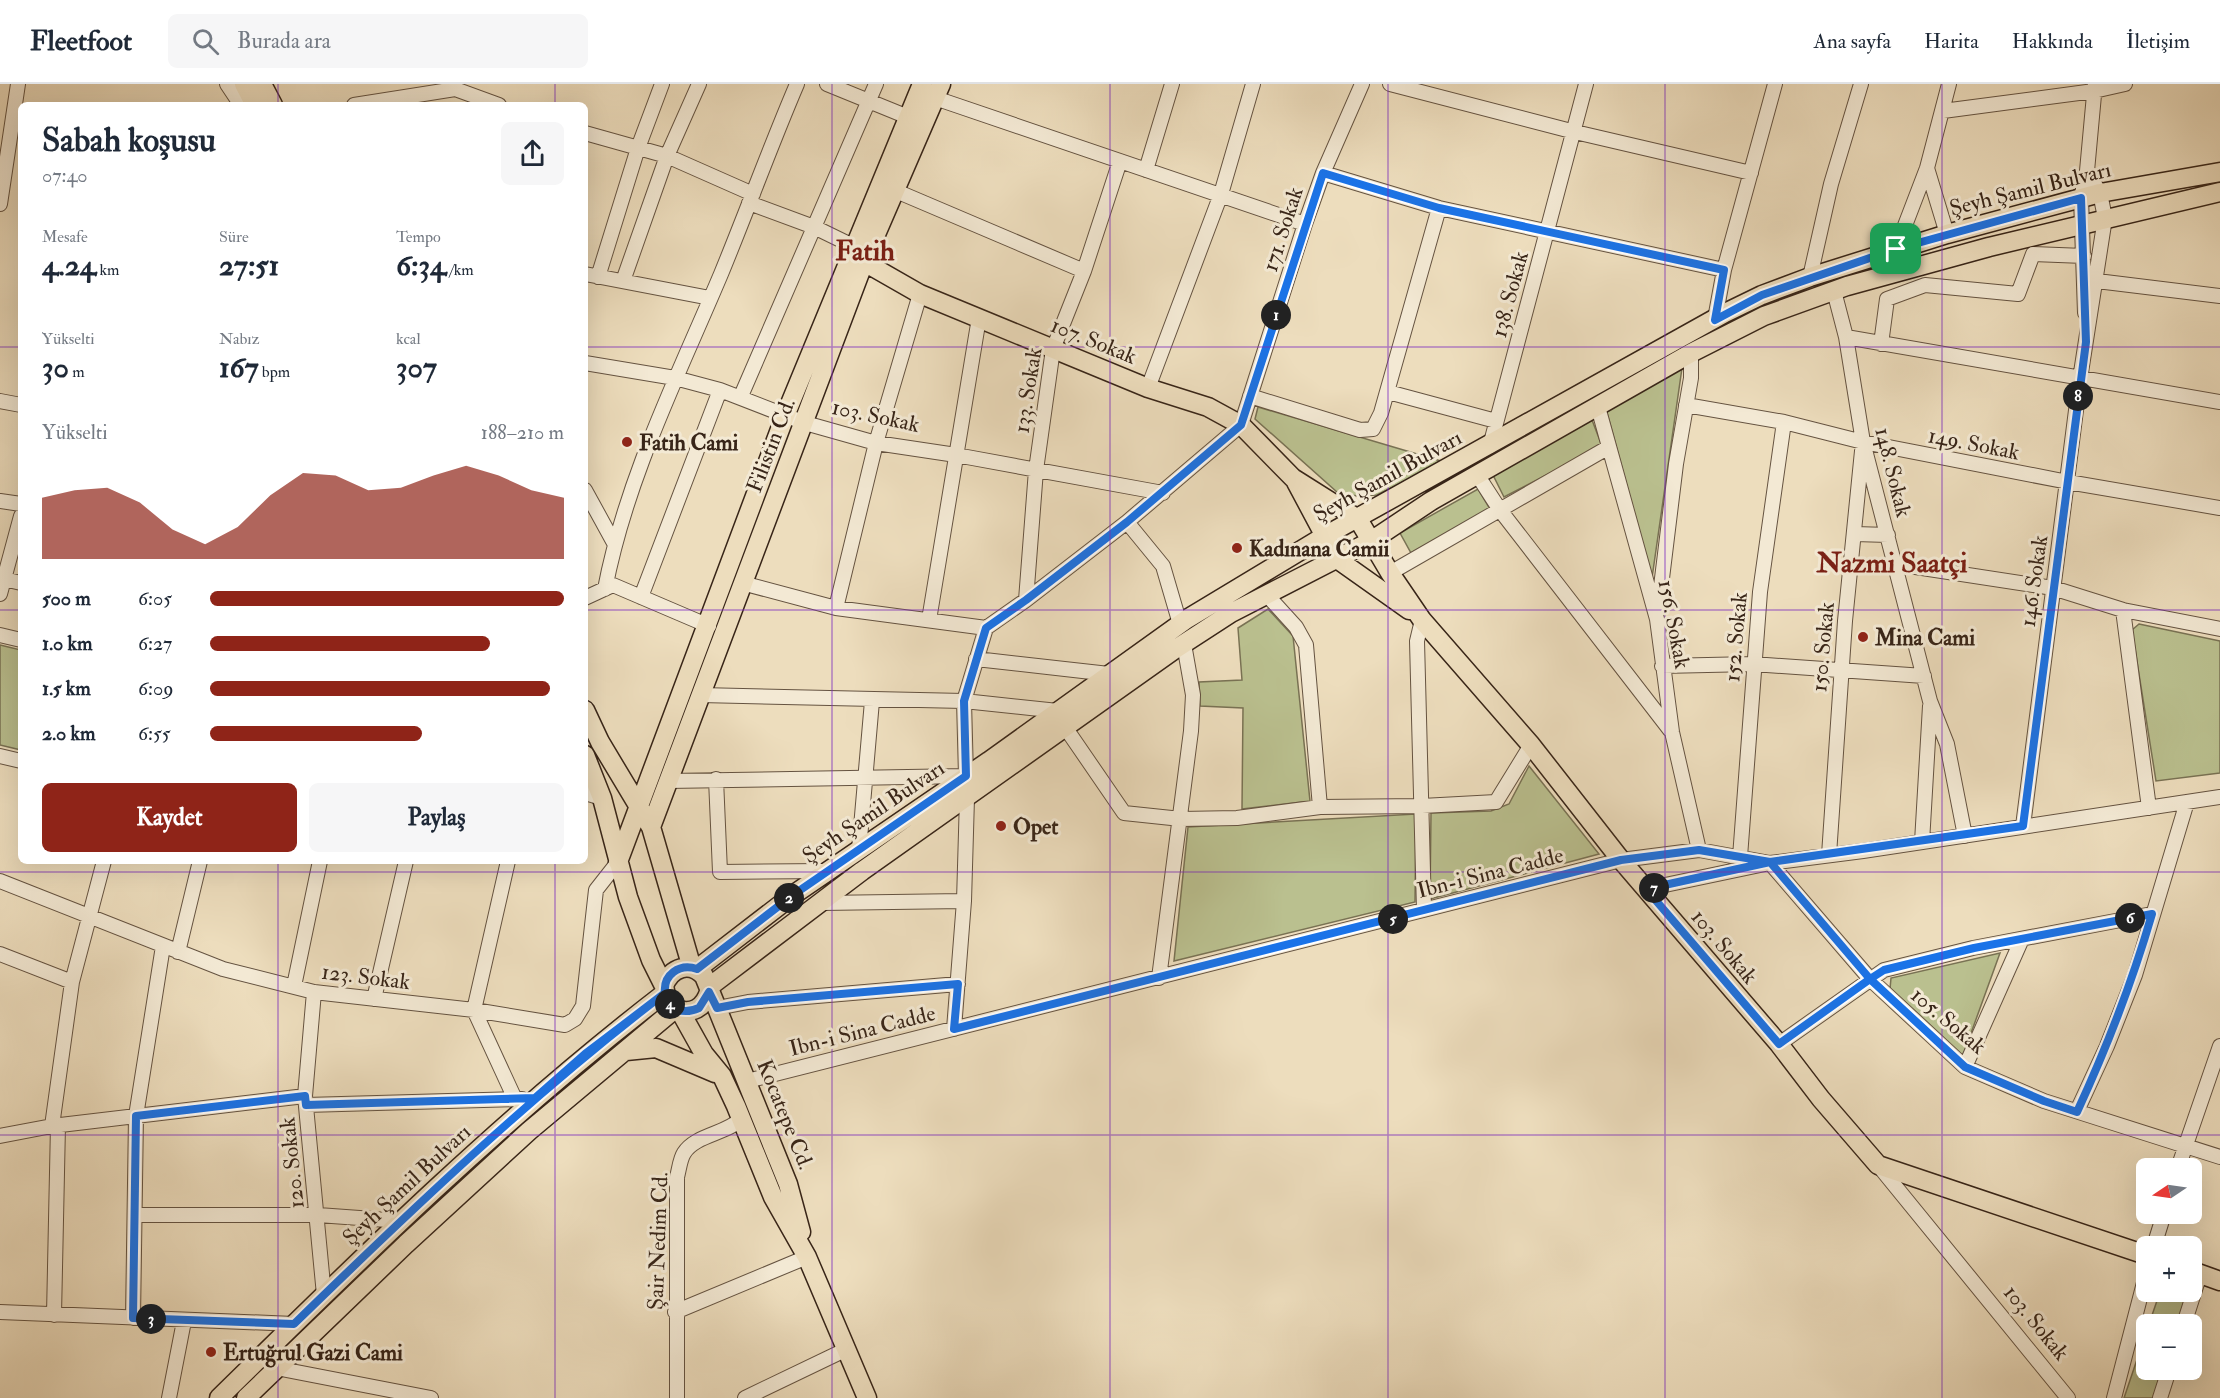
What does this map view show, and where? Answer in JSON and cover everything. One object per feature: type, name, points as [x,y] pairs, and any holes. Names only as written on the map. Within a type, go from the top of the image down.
[{"type":"main road","points":[[244,84],[253,102]]},
{"type":"main road","points":[[262,84],[271,102]]},
{"type":"main road","name":"Filistin Cd.","points":[[618,862],[709,626],[785,416],[853,246],[922,84]]},
{"type":"main road","name":"Filistin Cd.","points":[[651,827],[741,583],[805,423],[864,262],[938,91]]},
{"type":"main road","name":"Şeyh Şamil Bulvarı","points":[[246,1398],[529,1131],[677,1010],[699,1008],[821,903],[862,871],[967,798],[1062,719],[1109,674],[1180,624],[1323,537],[1762,295],[1896,249],[2081,198],[2220,172]]},
{"type":"main road","name":"Şeyh Şamil Bulvarı","points":[[219,1398],[401,1221],[535,1098],[664,990],[671,973],[685,967],[694,969],[827,872],[966,776],[1231,613],[1371,541],[1431,501],[1691,353],[1764,316],[1834,291],[2081,224],[2220,192]]},
{"type":"main road","points":[[853,246],[864,262]]},
{"type":"main road","name":"107. Sokak","points":[[864,262],[920,294],[1149,388],[1208,407],[1241,425],[1293,478]]},
{"type":"main road","points":[[1293,478],[1358,519]]},
{"type":"main road","name":"103. Sokak","points":[[1293,478],[1307,500],[1323,537],[1337,559],[1422,620]]},
{"type":"main road","name":"103. Sokak","points":[[1358,519],[1390,573],[1422,620],[1531,745],[1621,860],[1779,1044],[1821,1099],[1878,1165]]},
{"type":"main road","points":[[588,716],[600,742],[640,804],[651,827],[694,969],[704,976],[712,995]]},
{"type":"main road","points":[[588,770],[593,796],[651,960],[664,990],[677,1010]]},
{"type":"main road","name":"Kocatepe Cd.","points":[[712,995],[788,1184],[807,1257]]},
{"type":"main road","name":"Kocatepe Cd.","points":[[677,1010],[704,1054],[722,1076],[773,1197],[807,1257],[867,1398]]},
{"type":"main road","points":[[626,1051],[656,1048],[722,1076]]},
{"type":"main road","points":[[1878,1165],[2136,1252]]},
{"type":"main road","points":[[2202,1275],[2220,1281]]},
{"type":"street","points":[[0,204],[18,84]]},
{"type":"street","points":[[227,84],[239,102]]},
{"type":"street","points":[[662,84],[591,275],[710,298]]},
{"type":"street","points":[[623,281],[667,156],[699,84]]},
{"type":"street","points":[[605,589],[614,543],[675,378],[797,84]]},
{"type":"street","points":[[828,84],[908,117]]},
{"type":"street","points":[[741,396],[876,84]]},
{"type":"street","points":[[1146,170],[1172,84]]},
{"type":"street","points":[[1149,388],[1221,194],[1253,84]]},
{"type":"street","name":"171. Sokak","points":[[1241,425],[1323,173],[1362,84]]},
{"type":"street","points":[[1390,84],[1575,132],[1751,173]]},
{"type":"street","name":"138. Sokak","points":[[1490,446],[1586,84]]},
{"type":"street","points":[[1715,320],[1724,270],[1775,84]]},
{"type":"street","points":[[1810,277],[1831,184],[1862,84]]},
{"type":"street","points":[[1896,249],[1928,168],[1949,84]]},
{"type":"street","points":[[1943,111],[2125,84]]},
{"type":"street","points":[[371,102],[454,87],[492,102]]},
{"type":"street","points":[[454,87],[458,102]]},
{"type":"street","name":"146. Sokak","points":[[2086,342],[2081,198],[2087,171],[2094,87]]},
{"type":"street","points":[[938,91],[1120,161],[1305,224]]},
{"type":"street","points":[[588,134],[667,156],[751,199],[853,246]]},
{"type":"street","name":"133. Sokak","points":[[1026,600],[1036,470],[1053,349],[1084,271],[1120,161]]},
{"type":"street","points":[[1928,168],[1947,234]]},
{"type":"street","name":"146. Sokak","points":[[2023,826],[2080,378],[2097,281],[2105,218],[2100,193],[2087,171]]},
{"type":"street","points":[[1323,173],[1439,208],[1724,270]]},
{"type":"street","points":[[896,191],[1084,271]]},
{"type":"street","points":[[1250,396],[1360,430],[1373,429],[1388,392],[1439,208]]},
{"type":"street","points":[[1881,344],[1887,299],[1925,285],[2018,294],[2033,254],[2084,256]]},
{"type":"street","points":[[2097,281],[2220,296]]},
{"type":"street","name":"148. Sokak","points":[[1834,291],[1846,337],[1863,442],[1930,701],[1947,744],[1965,836]]},
{"type":"street","points":[[836,608],[876,443],[920,294]]},
{"type":"street","points":[[929,620],[979,318]]},
{"type":"street","points":[[1846,337],[2220,402]]},
{"type":"street","points":[[1657,619],[1691,378],[1691,353]]},
{"type":"street","name":"103. Sokak","points":[[588,364],[675,378],[720,390],[741,396],[805,423],[876,443],[956,455],[1163,493]]},
{"type":"street","points":[[641,597],[720,390]]},
{"type":"street","points":[[1388,392],[1496,421]]},
{"type":"street","points":[[0,401],[18,404]]},
{"type":"street","name":"149. Sokak","points":[[1686,405],[1784,422],[1863,442],[2068,482],[2220,508]]},
{"type":"street","name":"156. Sokak","points":[[1598,407],[1657,619],[1672,732],[1699,850]]},
{"type":"street","name":"152. Sokak","points":[[1740,857],[1760,592],[1784,422]]},
{"type":"street","points":[[667,781],[966,776],[964,701],[986,628],[1127,522],[1241,425]]},
{"type":"street","name":"150. Sokak","points":[[1828,855],[1841,672],[1863,442]]},
{"type":"street","points":[[1390,573],[1609,447]]},
{"type":"street","points":[[1478,476],[1500,510],[1672,732]]},
{"type":"street","points":[[588,495],[614,543]]},
{"type":"street","points":[[0,501],[18,504]]},
{"type":"street","points":[[1127,522],[1163,566],[1180,624]]},
{"type":"street","points":[[1,590],[18,527]]},
{"type":"street","points":[[1855,534],[1888,535]]},
{"type":"street","points":[[1896,564],[2053,588],[2123,610],[2220,629]]},
{"type":"street","points":[[741,583],[836,608],[986,628]]},
{"type":"street","points":[[1,590],[18,584]]},
{"type":"street","points":[[588,596],[613,585],[709,626]]},
{"type":"street","points":[[1266,594],[1296,627],[1306,645],[1320,807]]},
{"type":"street","points":[[2123,610],[2149,808]]},
{"type":"street","points":[[1422,620],[1417,641],[1424,910]]},
{"type":"street","points":[[0,635],[18,639]]},
{"type":"street","points":[[1159,978],[1181,819],[1193,695],[1184,644]]},
{"type":"street","points":[[976,659],[1109,674]]},
{"type":"street","points":[[1662,666],[1753,664],[1841,672],[1924,676]]},
{"type":"street","points":[[700,696],[964,701],[1062,719],[1124,813],[1181,819],[1237,818],[1320,807],[1422,806],[1496,802],[1531,745]]},
{"type":"street","points":[[859,850],[872,701]]},
{"type":"street","points":[[1922,842],[1930,701]]},
{"type":"street","points":[[0,756],[18,761]]},
{"type":"street","points":[[716,779],[720,872],[827,872]]},
{"type":"street","name":"Ibn-i Sina Cadde","points":[[747,1081],[1621,860],[1699,850],[1770,862],[1965,836],[2220,797]]},
{"type":"street","points":[[954,1029],[964,901],[967,798]]},
{"type":"street","points":[[2077,1112],[2107,1046],[2135,975],[2187,802]]},
{"type":"street","name":"123. Sokak","points":[[0,881],[88,918],[223,969],[314,992],[474,1010],[565,1025],[575,1019],[583,1006],[596,890],[618,862]]},
{"type":"street","points":[[1646,889],[1770,862]]},
{"type":"street","name":"105. Sokak","points":[[1770,862],[1870,979],[1965,1067],[2044,1101],[2220,1157]]},
{"type":"street","points":[[54,1315],[55,1126],[72,982],[103,864]]},
{"type":"street","points":[[178,952],[199,864]]},
{"type":"street","points":[[294,986],[319,864]]},
{"type":"street","points":[[374,999],[405,864]]},
{"type":"street","points":[[506,864],[474,1010],[515,1099]]},
{"type":"street","points":[[821,903],[964,901]]},
{"type":"street","points":[[1779,1044],[1884,970],[2022,939],[2152,914]]},
{"type":"street","points":[[1965,1067],[2022,939]]},
{"type":"street","points":[[133,1318],[136,1116],[163,946]]},
{"type":"street","points":[[0,954],[72,982]]},
{"type":"street","points":[[712,995],[748,1002],[958,984]]},
{"type":"street","name":"120. Sokak","points":[[314,992],[305,1100],[324,1295]]},
{"type":"street","points":[[2181,1158],[2220,1046]]},
{"type":"street","points":[[0,1136],[55,1126],[136,1116],[305,1100],[535,1098]]},
{"type":"street","name":"Şair Nedim Cd.","points":[[677,1398],[675,1312],[677,1177],[684,1154],[692,1146],[733,1127],[741,1119]]},
{"type":"street","name":"103. Sokak","points":[[1878,1165],[2068,1398]]},
{"type":"street","points":[[135,1215],[318,1215],[401,1221]]},
{"type":"street","points":[[675,1312],[807,1257]]},
{"type":"street","points":[[2114,1398],[2139,1302]]},
{"type":"street","points":[[0,1312],[294,1324]]},
{"type":"street","points":[[169,1398],[184,1321]]},
{"type":"street","points":[[745,1398],[847,1349]]},
{"type":"street","points":[[276,1368],[431,1398]]},
{"type":"street","points":[[2160,1398],[2166,1380]]},
{"type":"green space","points":[[1682,368],[1652,578],[1606,409]]},
{"type":"green space","points":[[1258,407],[1444,462],[1377,495],[1357,496],[1337,492],[1255,419]]},
{"type":"green space","points":[[1592,420],[1602,446],[1504,497],[1493,475]]},
{"type":"green space","points":[[1478,489],[1490,509],[1411,553],[1400,533]]},
{"type":"green space","points":[[1268,609],[1293,636],[1310,801],[1242,809],[1243,708],[1200,706],[1199,682],[1242,680],[1238,628]]},
{"type":"green space","points":[[2139,624],[2220,641],[2220,773],[2156,781],[2132,630]]},
{"type":"green space","points":[[0,645],[18,649],[18,749],[0,745]]},
{"type":"green space","points":[[1529,766],[1599,854],[1430,899],[1431,813],[1491,811],[1509,804]]},
{"type":"green space","points":[[1416,814],[1415,902],[1174,961],[1188,827]]},
{"type":"green space","points":[[2000,953],[1962,1058],[1890,989],[1891,978]]},
{"type":"green space","points":[[2157,1302],[2189,1302],[2185,1314],[2152,1314]]},
{"type":"green space","points":[[2136,1363],[2136,1380],[2165,1380],[2159,1398],[2124,1398]]},
{"type":"place","name":"Fatih Cami","points":[[627,442]]},
{"type":"place","name":"Kadınana Camii","points":[[1237,548]]},
{"type":"place","name":"Mina Cami","points":[[1863,637]]},
{"type":"place","name":"Opet","points":[[1001,826]]},
{"type":"place","name":"Ertuğrul Gazi Cami","points":[[211,1352]]},
{"type":"district","name":"Fatih","points":[[865,250]]},
{"type":"district","name":"Nazmi Saatçi","points":[[1892,562]]},
{"type":"route","points":[[1896,249],[1762,295],[1715,320],[1724,270],[1439,208],[1323,173],[1241,425],[1127,522],[986,628],[964,701],[966,776],[793,895],[697,969],[685,967],[671,973],[664,986],[665,993],[585,1054],[450,1174],[294,1324],[133,1318],[136,1116],[305,1096],[306,1105],[535,1098],[585,1054],[625,1024],[665,993],[667,1000],[675,1009],[685,1012],[699,1008],[709,992],[717,1008],[748,1002],[958,984],[954,1029],[1621,860],[1699,850],[1770,862],[1870,979],[1884,970],[1974,948],[2152,914],[2135,975],[2107,1046],[2077,1112],[2044,1101],[1965,1067],[1870,979],[1779,1044],[1646,889],[1770,862],[1863,851],[2023,826],[2086,342],[2081,198],[1896,249]]}]
